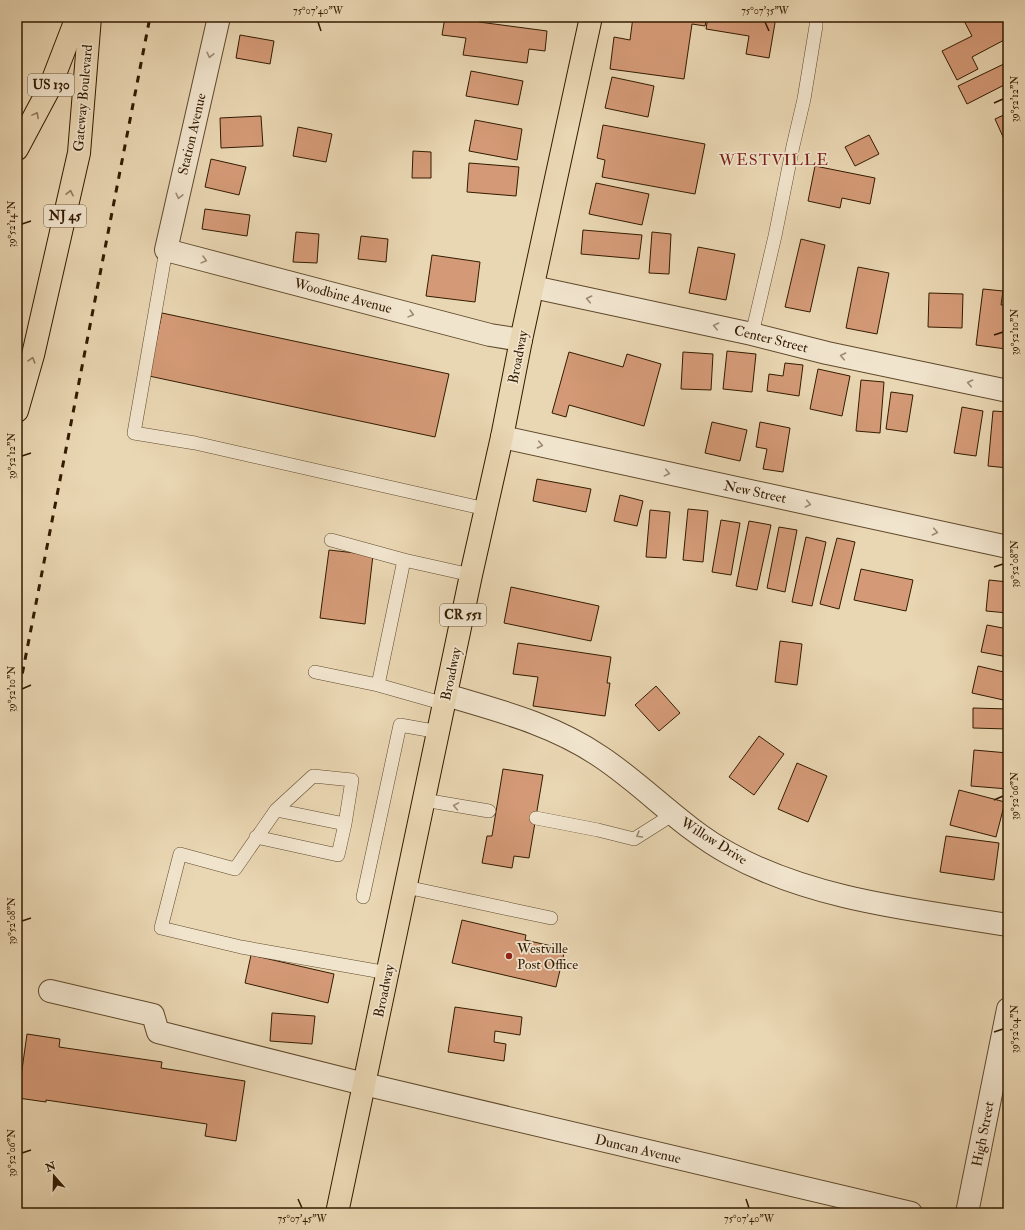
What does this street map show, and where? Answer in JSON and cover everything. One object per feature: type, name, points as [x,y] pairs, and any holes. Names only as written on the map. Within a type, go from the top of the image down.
[{"type":"main road","name":"US 130","points":[[17,150],[50,87],[77,17]]},
{"type":"main road","name":"Gateway Boulevard","points":[[17,411],[33,355],[79,153],[90,17]]},
{"type":"main road","name":"Broadway","points":[[337,1213],[471,575],[502,437],[521,340],[591,17]]},
{"type":"street","name":"Station Avenue","points":[[166,250],[219,17]]},
{"type":"street","name":"Woodbine Avenue","points":[[166,250],[490,335],[521,340]]},
{"type":"street","name":"Center Street","points":[[533,286],[752,334],[828,353],[1008,391]]},
{"type":"street","name":"New Street","points":[[502,437],[1008,548]]},
{"type":"street","name":"Willow Drive","points":[[446,699],[536,723],[581,744],[602,757],[623,773],[690,829],[729,854],[752,865],[827,892],[870,902],[1008,925]]},
{"type":"street","name":"Duncan Avenue","points":[[50,991],[153,1015],[158,1032],[364,1084],[911,1213]]},
{"type":"street","name":"High Street","points":[[967,1213],[1008,1009]]},
{"type":"lane","points":[[752,334],[775,236],[804,99],[816,22]]},
{"type":"lane","points":[[166,250],[134,433],[195,443],[486,509]]},
{"type":"lane","points":[[331,540],[404,560],[471,575]]},
{"type":"lane","points":[[378,685],[404,560]]},
{"type":"lane","points":[[315,672],[446,699]]},
{"type":"lane","points":[[363,897],[400,726],[439,732]]},
{"type":"lane","points":[[256,838],[338,855],[352,780],[313,776],[276,810],[256,838],[235,868],[180,854],[161,928],[241,947],[388,973]]},
{"type":"lane","points":[[424,800],[489,811]]},
{"type":"lane","points":[[276,810],[345,824]]},
{"type":"lane","points":[[536,818],[598,830],[634,839],[672,815]]},
{"type":"lane","points":[[406,887],[551,918]]},
{"type":"building","points":[[445,17],[479,17],[479,22],[547,31],[545,51],[529,49],[527,63],[463,55],[466,38],[442,35]]},
{"type":"building","points":[[633,17],[707,17],[705,26],[692,24],[684,79],[610,69],[614,37],[630,40]]},
{"type":"building","points":[[708,17],[776,17],[769,58],[746,54],[749,36],[706,29]]},
{"type":"building","points":[[962,17],[1008,17],[1008,38],[972,57],[978,69],[957,80],[942,51],[972,36]]},
{"type":"building","points":[[240,35],[274,41],[270,64],[236,58]]},
{"type":"building","points":[[1008,62],[1008,83],[967,104],[958,86]]},
{"type":"building","points":[[471,71],[523,81],[518,105],[466,96]]},
{"type":"building","points":[[612,77],[654,86],[648,117],[605,108]]},
{"type":"building","points":[[1008,113],[1008,137],[1004,139],[995,119]]},
{"type":"building","points":[[261,116],[263,146],[221,148],[220,118]]},
{"type":"building","points":[[475,120],[522,129],[517,160],[469,151]]},
{"type":"building","points":[[603,125],[705,144],[695,194],[602,177],[605,160],[597,158]]},
{"type":"building","points":[[298,127],[332,134],[326,162],[293,156]]},
{"type":"building","points":[[869,135],[879,154],[855,166],[845,147]]},
{"type":"building","points":[[413,151],[431,152],[431,178],[412,178]]},
{"type":"building","points":[[211,159],[246,167],[239,195],[205,187]]},
{"type":"building","points":[[469,163],[519,167],[516,196],[467,192]]},
{"type":"building","points":[[815,166],[875,178],[870,204],[842,198],[840,208],[808,201]]},
{"type":"building","points":[[596,183],[649,194],[642,225],[589,214]]},
{"type":"building","points":[[205,209],[250,215],[247,236],[202,229]]},
{"type":"building","points":[[583,230],[642,235],[639,259],[581,254]]},
{"type":"building","points":[[296,232],[319,234],[317,263],[293,262]]},
{"type":"building","points":[[652,232],[671,234],[669,274],[649,273]]},
{"type":"building","points":[[361,236],[388,239],[386,262],[358,259]]},
{"type":"building","points":[[801,239],[825,245],[810,312],[785,307]]},
{"type":"building","points":[[698,247],[735,254],[726,300],[689,293]]},
{"type":"building","points":[[432,255],[480,262],[475,302],[426,296]]},
{"type":"building","points":[[858,267],[889,273],[877,334],[846,328]]},
{"type":"building","points":[[983,289],[1003,291],[1001,305],[1008,305],[1008,334],[1006,349],[976,345]]},
{"type":"building","points":[[929,293],[963,294],[962,328],[928,327]]},
{"type":"building","points":[[162,313],[449,374],[435,437],[149,376]]},
{"type":"building","points":[[727,351],[756,354],[752,392],[723,389]]},
{"type":"building","points":[[569,352],[623,367],[627,354],[661,364],[644,426],[569,405],[566,417],[552,413]]},
{"type":"building","points":[[683,352],[713,354],[711,390],[681,389]]},
{"type":"building","points":[[785,363],[803,365],[799,396],[767,391],[769,374],[783,376]]},
{"type":"building","points":[[818,369],[850,376],[842,416],[810,409]]},
{"type":"building","points":[[861,380],[884,382],[880,433],[856,431]]},
{"type":"building","points":[[891,392],[913,395],[907,432],[886,429]]},
{"type":"building","points":[[962,407],[983,411],[976,456],[954,453]]},
{"type":"building","points":[[993,411],[1008,412],[1008,468],[988,466]]},
{"type":"building","points":[[712,422],[747,430],[740,461],[705,453]]},
{"type":"building","points":[[760,422],[790,428],[783,472],[763,469],[767,449],[756,447]]},
{"type":"building","points":[[537,479],[591,489],[586,512],[533,501]]},
{"type":"building","points":[[620,495],[643,501],[637,526],[614,521]]},
{"type":"building","points":[[688,509],[708,511],[703,562],[683,560]]},
{"type":"building","points":[[650,510],[670,512],[666,558],[646,557]]},
{"type":"building","points":[[721,520],[740,523],[731,575],[712,572]]},
{"type":"building","points":[[749,521],[771,525],[757,590],[736,586]]},
{"type":"building","points":[[779,527],[797,530],[785,592],[767,588]]},
{"type":"building","points":[[806,537],[826,542],[812,606],[792,602]]},
{"type":"building","points":[[837,538],[855,542],[839,609],[820,604]]},
{"type":"building","points":[[329,550],[373,555],[365,624],[320,618]]},
{"type":"building","points":[[861,569],[913,580],[906,611],[854,600]]},
{"type":"building","points":[[989,580],[1008,582],[1008,613],[986,611]]},
{"type":"building","points":[[511,587],[599,606],[591,641],[504,623]]},
{"type":"building","points":[[987,625],[1008,629],[1008,657],[981,652]]},
{"type":"building","points":[[780,641],[802,644],[797,685],[775,682]]},
{"type":"building","points":[[518,643],[611,657],[607,683],[610,683],[605,716],[533,706],[538,677],[513,674]]},
{"type":"building","points":[[978,666],[1008,673],[1008,701],[972,693]]},
{"type":"building","points":[[656,686],[680,713],[659,731],[635,705]]},
{"type":"building","points":[[973,708],[1008,709],[1008,729],[973,728]]},
{"type":"building","points":[[759,736],[784,754],[754,795],[729,777]]},
{"type":"building","points":[[974,750],[1008,753],[1008,789],[971,786]]},
{"type":"building","points":[[797,763],[827,776],[808,822],[778,809]]},
{"type":"building","points":[[503,769],[543,775],[529,858],[514,856],[512,868],[482,863],[487,836],[492,836]]},
{"type":"building","points":[[959,790],[1005,802],[996,837],[950,825]]},
{"type":"building","points":[[946,836],[999,843],[994,880],[940,872]]},
{"type":"building","name":"Westville Post Office","points":[[462,920],[526,935],[525,940],[565,949],[556,987],[452,963]]},
{"type":"building","points":[[251,955],[334,974],[328,1003],[245,983]]},
{"type":"building","points":[[455,1007],[522,1017],[520,1035],[495,1031],[494,1042],[506,1044],[504,1061],[448,1052]]},
{"type":"building","points":[[272,1013],[315,1016],[312,1044],[270,1041]]},
{"type":"building","points":[[27,1034],[60,1039],[59,1047],[162,1062],[161,1068],[245,1081],[236,1141],[205,1136],[207,1124],[46,1100],[46,1102],[18,1098]]},
{"type":"railway","points":[[17,701],[150,17]]},
{"type":"place","name":"Westville Post Office","points":[[509,956]]},
{"type":"district","name":"WESTVILLE","points":[[774,160]]}]
